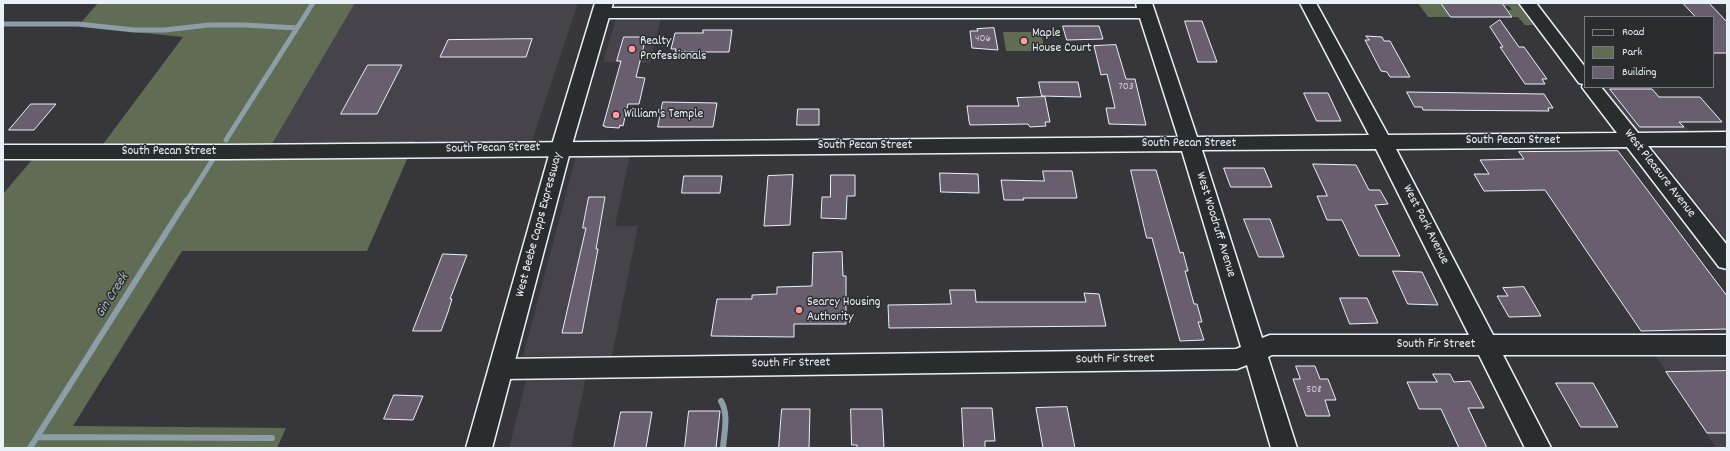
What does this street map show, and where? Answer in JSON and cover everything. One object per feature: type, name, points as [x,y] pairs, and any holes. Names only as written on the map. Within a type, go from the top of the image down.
[{"type":"main road","name":"West Beebe Capps Expressway","points":[[478,448],[560,148],[602,8]]},
{"type":"street","name":"West Park Avenue","points":[[1308,3],[1384,142],[1538,448]]},
{"type":"street","points":[[1527,3],[1584,78]]},
{"type":"street","points":[[602,8],[1146,8]]},
{"type":"street","name":"West Woodruff Avenue","points":[[1146,8],[1190,144],[1284,448]]},
{"type":"street","name":"West Pleasure Avenue","points":[[1592,88],[1727,261]]},
{"type":"street","name":"South Pecan Street","points":[[3,152],[207,152],[1727,139]]},
{"type":"street","name":"South Fir Street","points":[[500,369],[1237,359],[1270,345],[1727,345]]},
{"type":"shaded area","points":[[355,3],[578,3],[532,141],[272,144]]},
{"type":"shaded area","points":[[616,18],[661,18],[650,63],[603,62]]},
{"type":"shaded area","points":[[1603,88],[1653,88],[1689,131],[1637,132]]},
{"type":"shaded area","points":[[1727,141],[1727,241],[1648,142]]},
{"type":"shaded area","points":[[630,155],[615,226],[638,226],[612,356],[523,356],[576,156]]},
{"type":"shaded area","points":[[1655,355],[1727,355],[1727,448],[1716,448]]},
{"type":"shaded area","points":[[587,372],[571,448],[509,448],[528,373]]},
{"type":"green space","points":[[98,3],[355,3],[272,144],[415,141],[367,251],[182,251],[73,426],[286,428],[277,448],[3,448],[3,194],[36,155],[101,147],[183,37],[78,26]]},
{"type":"green space","points":[[1418,3],[1441,3],[1451,17],[1428,17]]},
{"type":"green space","points":[[1502,3],[1517,3],[1533,25],[1525,25],[1518,17],[1513,17],[1508,10],[1512,10],[1509,6],[1504,6]]},
{"type":"green space","name":"Maple House Court","points":[[1003,32],[1041,32],[1045,51],[1006,51]]},
{"type":"building","points":[[1441,3],[1502,3],[1512,17],[1451,17]]},
{"type":"building","points":[[1683,3],[1709,3],[1727,22],[1727,53],[1714,53],[1714,16],[1695,16]]},
{"type":"building","points":[[1500,20],[1519,47],[1524,47],[1547,79],[1542,79],[1545,84],[1525,84],[1500,47],[1503,47],[1490,27]]},
{"type":"building","points":[[1185,21],[1202,21],[1217,62],[1198,62]]},
{"type":"building","points":[[1063,26],[1099,26],[1103,39],[1067,40]]},
{"type":"building","points":[[994,28],[998,50],[972,48],[970,31]]},
{"type":"building","points":[[703,30],[732,30],[729,52],[675,52],[676,49],[671,49],[675,33],[703,33]]},
{"type":"building","points":[[1366,36],[1382,37],[1384,41],[1390,41],[1410,77],[1390,77],[1387,72],[1381,71],[1365,40],[1369,40]]},
{"type":"building","points":[[624,37],[646,37],[636,77],[645,78],[639,104],[628,104],[623,126],[620,125],[619,128],[605,127],[603,126],[621,61],[617,61]]},
{"type":"building","points":[[532,39],[526,57],[440,57],[448,40]]},
{"type":"building","points":[[1116,45],[1126,79],[1135,79],[1146,125],[1109,124],[1106,108],[1115,108],[1107,74],[1101,75],[1094,46]]},
{"type":"building","points":[[368,65],[402,65],[377,114],[341,114]]},
{"type":"building","points":[[1039,82],[1078,82],[1081,97],[1042,96]]},
{"type":"building","points":[[1610,89],[1652,89],[1659,97],[1700,97],[1722,122],[1679,122],[1684,127],[1640,127]]},
{"type":"building","points":[[1407,92],[1544,94],[1553,108],[1548,108],[1549,111],[1423,110],[1422,107],[1415,107]]},
{"type":"building","points":[[1304,93],[1328,93],[1341,121],[1317,121]]},
{"type":"building","points":[[1045,97],[1050,122],[1045,122],[1046,126],[1030,127],[1028,124],[970,125],[967,106],[1019,106],[1017,98]]},
{"type":"building","points":[[663,102],[717,103],[713,127],[658,127]]},
{"type":"building","points":[[31,104],[56,104],[34,130],[9,130]]},
{"type":"building","points":[[798,109],[819,109],[819,125],[797,125]]},
{"type":"building","points":[[1618,151],[1727,296],[1727,329],[1641,331],[1545,190],[1484,191],[1474,174],[1489,174],[1480,160],[1524,159],[1519,152]]},
{"type":"building","points":[[1313,164],[1356,165],[1369,190],[1380,190],[1388,204],[1375,205],[1400,256],[1359,256],[1342,220],[1327,220],[1317,196],[1327,196]]},
{"type":"building","points":[[1224,168],[1264,168],[1272,187],[1231,187]]},
{"type":"building","points":[[1131,170],[1156,170],[1180,253],[1183,252],[1188,271],[1185,271],[1194,304],[1197,304],[1202,322],[1198,322],[1204,340],[1180,341],[1152,238],[1147,238]]},
{"type":"building","points":[[1043,171],[1072,171],[1077,198],[1023,198],[1024,200],[1004,200],[1001,180],[1044,181]]},
{"type":"building","points":[[940,173],[978,174],[979,193],[941,192]]},
{"type":"building","points":[[793,175],[790,225],[764,226],[768,176]]},
{"type":"building","points":[[831,175],[855,175],[855,196],[847,196],[846,219],[821,218],[822,197],[830,197]]},
{"type":"building","points":[[684,176],[722,176],[720,193],[682,193]]},
{"type":"building","points":[[589,197],[605,197],[596,249],[598,249],[582,333],[562,333],[586,228],[583,228]]},
{"type":"building","points":[[1244,219],[1270,219],[1284,257],[1259,257]]},
{"type":"building","name":"Searcy Housing Authority","points":[[842,252],[843,276],[846,276],[846,324],[794,324],[794,337],[711,336],[717,299],[752,299],[752,295],[777,294],[777,287],[812,286],[813,253]]},
{"type":"building","points":[[443,254],[467,255],[450,299],[452,299],[441,331],[413,331]]},
{"type":"building","points":[[1393,271],[1422,272],[1438,305],[1408,304]]},
{"type":"building","points":[[1524,287],[1541,316],[1509,317],[1497,296],[1508,296],[1503,288]]},
{"type":"building","points":[[950,290],[975,290],[976,302],[1086,302],[1084,293],[1099,294],[1106,326],[889,328],[888,305],[951,304]]},
{"type":"building","points":[[1340,298],[1367,298],[1378,323],[1350,324]]},
{"type":"building","points":[[1296,366],[1315,366],[1320,379],[1328,379],[1336,400],[1325,400],[1330,416],[1306,416],[1293,379],[1300,379]]},
{"type":"building","points":[[1727,371],[1727,433],[1707,433],[1666,372]]},
{"type":"building","points":[[1433,374],[1450,374],[1454,382],[1470,381],[1484,408],[1468,408],[1487,448],[1459,448],[1441,409],[1419,409],[1407,382],[1437,382]]},
{"type":"building","points":[[1556,383],[1593,383],[1618,427],[1581,427]]},
{"type":"building","points":[[394,395],[423,396],[413,420],[384,419]]},
{"type":"building","points":[[1067,407],[1075,448],[1043,448],[1036,408]]},
{"type":"building","points":[[962,408],[992,408],[995,441],[985,441],[985,448],[964,448]]},
{"type":"building","points":[[782,409],[810,409],[809,448],[779,448]]},
{"type":"building","points":[[851,409],[882,409],[884,448],[857,448],[857,445],[852,445]]},
{"type":"building","points":[[689,411],[720,411],[716,448],[685,448]]},
{"type":"building","points":[[621,412],[652,412],[646,448],[614,448]]},
{"type":"waterway","name":"Gin Creek","points":[[226,140],[313,3]]},
{"type":"waterway","points":[[3,24],[78,24],[134,30],[165,30],[209,25],[245,25],[297,28]]},
{"type":"waterway","name":"Gin Creek","points":[[186,202],[215,156]]},
{"type":"waterway","name":"Gin Creek","points":[[30,448],[186,201]]},
{"type":"waterway","points":[[721,401],[725,412],[723,448]]},
{"type":"waterway","points":[[37,437],[272,438]]},
{"type":"place","name":"Maple House Court","points":[[1024,41]]},
{"type":"place","name":"Realty Professionals","points":[[632,49]]},
{"type":"place","name":"William's Temple","points":[[616,115]]},
{"type":"place","name":"Searcy Housing Authority","points":[[799,310]]}]
